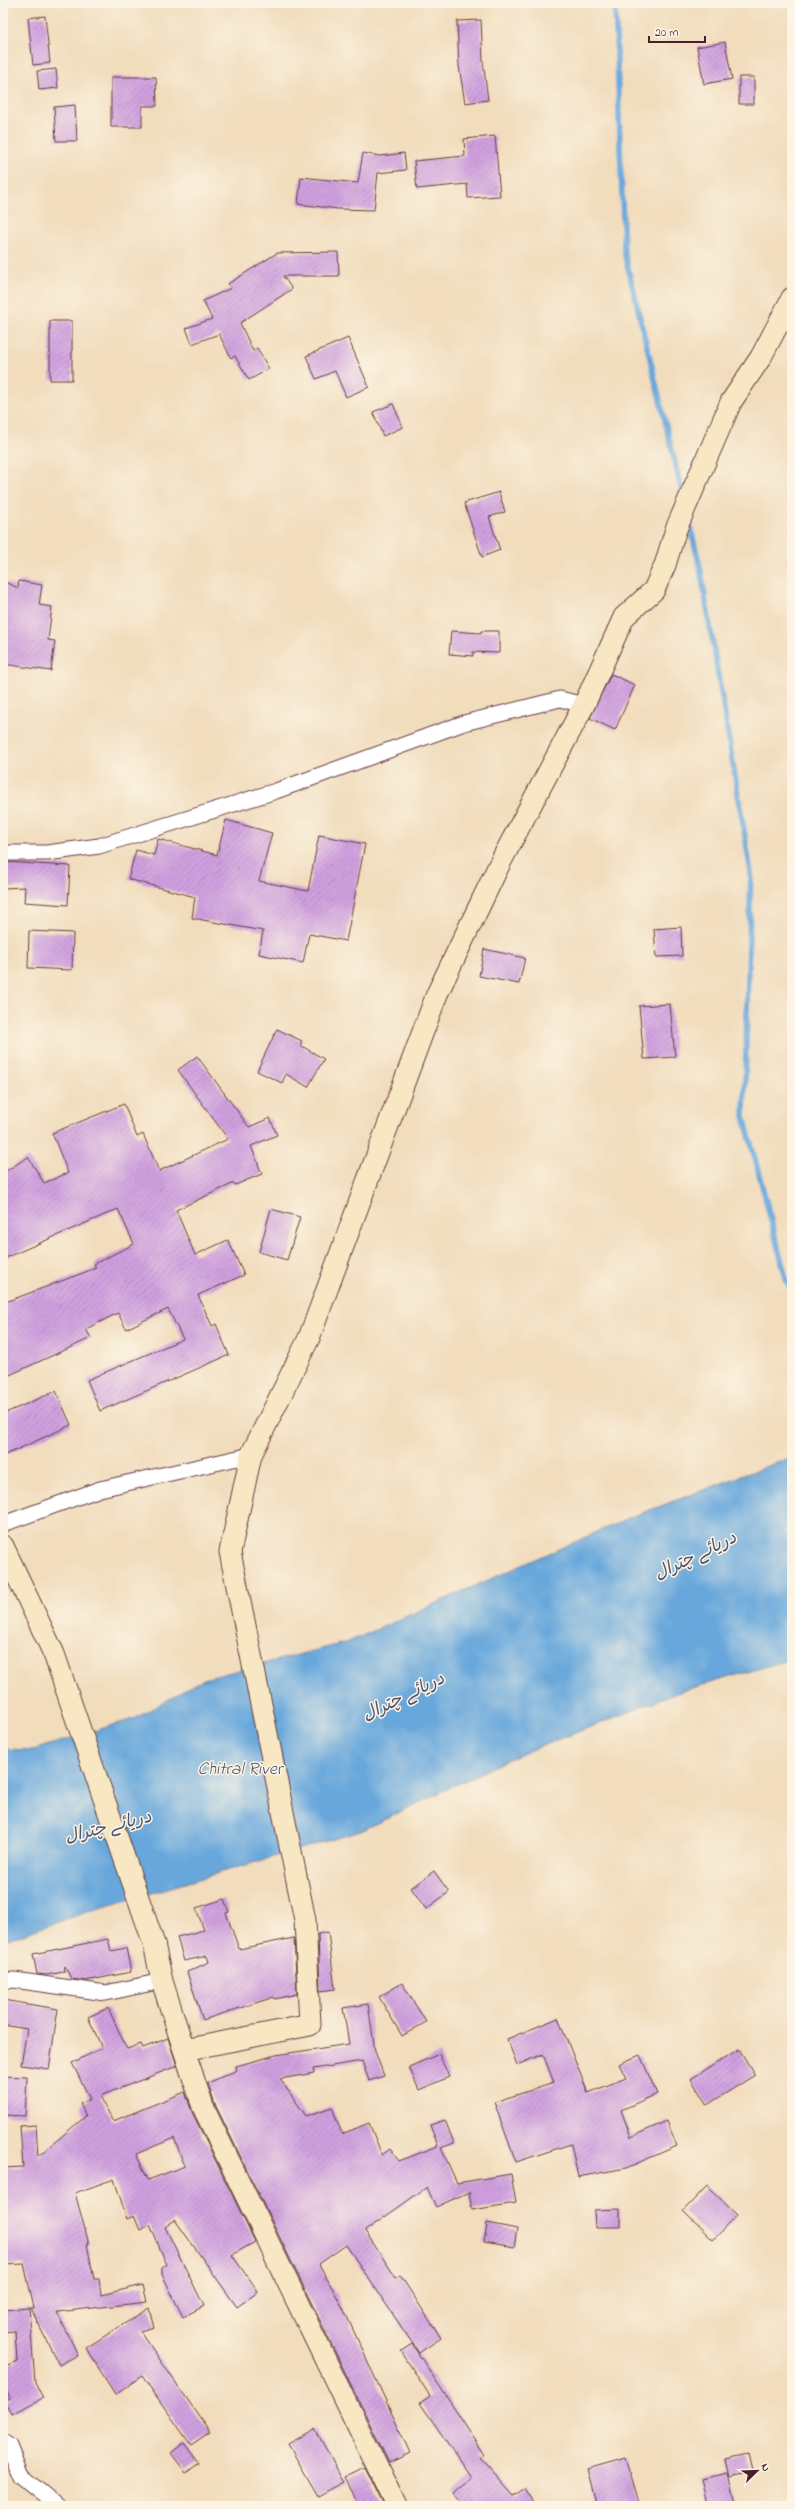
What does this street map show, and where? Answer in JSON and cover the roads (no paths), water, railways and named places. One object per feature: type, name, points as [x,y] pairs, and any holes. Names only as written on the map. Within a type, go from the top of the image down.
[{"type":"street","points":[[184,2050],[310,2025],[305,1920],[230,1552],[251,1455],[309,1338],[437,994],[500,863],[584,705],[624,617],[654,590],[665,565],[676,529],[731,402],[762,357],[792,298]]},
{"type":"street","points":[[3,853],[47,853],[99,846],[276,791],[464,723],[560,699],[584,705]]},
{"type":"street","points":[[3,1524],[100,1489],[251,1455]]},
{"type":"street","points":[[3,1546],[54,1654],[154,1944],[162,1980],[203,2107],[396,2506]]},
{"type":"street","points":[[3,1981],[14,1980],[106,1993],[162,1980]]},
{"type":"street","points":[[3,2442],[9,2446],[21,2476],[58,2506]]},
{"type":"water","name":"Chitral River","points":[[792,1457],[792,1659],[682,1691],[509,1759],[361,1831],[90,1911],[3,1941],[3,1749],[33,1750],[136,1718],[204,1679],[348,1642],[631,1517]]},
{"type":"waterway","points":[[615,3],[624,251],[683,496]]},
{"type":"waterway","points":[[688,518],[700,566],[751,872],[744,1116],[787,1282],[792,1291]]},
{"type":"water label","name":"دریائے چترال","points":[[695,1555]]},
{"type":"water label","name":"دریائے چترال","points":[[403,1696]]},
{"type":"water label","name":"دریائے چترال","points":[[108,1826]]}]
